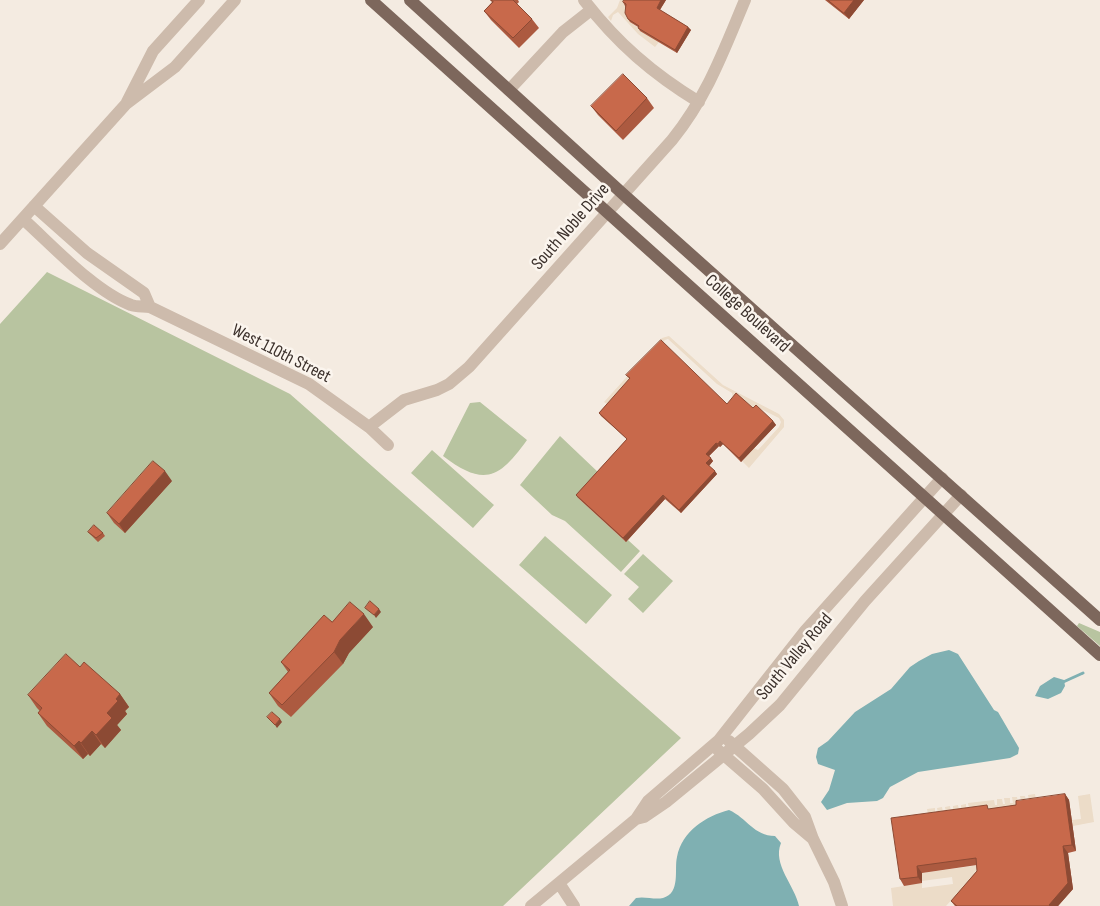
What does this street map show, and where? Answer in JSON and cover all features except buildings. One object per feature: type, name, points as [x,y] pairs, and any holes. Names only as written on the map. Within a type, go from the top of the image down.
[{"type":"main road","name":"College Boulevard","points":[[371,0],[1100,655]]},
{"type":"main road","name":"College Boulevard","points":[[410,0],[623,194],[1100,620]]},
{"type":"street","points":[[126,104],[153,51],[199,0]]},
{"type":"street","points":[[0,244],[126,104],[175,67],[235,0]]},
{"type":"street","name":"South Noble Drive","points":[[369,427],[404,400],[437,390],[460,376],[672,140],[699,102],[745,0]]},
{"type":"street","points":[[509,90],[588,5],[619,40],[658,76],[699,102]]},
{"type":"street","name":"West 110th Street","points":[[34,206],[87,253],[144,293],[150,307]]},
{"type":"street","name":"West 110th Street","points":[[23,219],[85,275],[110,293],[132,305],[150,307],[308,384],[369,427],[388,445]]},
{"type":"street","name":"South Valley Road","points":[[531,906],[547,901],[559,883],[636,819],[648,801],[714,746],[805,631],[942,478]]},
{"type":"street","name":"South Valley Road","points":[[636,819],[644,817],[666,802],[780,705],[865,601],[961,495]]},
{"type":"street","points":[[723,734],[783,790],[805,817],[812,839],[824,859],[842,906]]},
{"type":"street","points":[[714,746],[763,789],[794,823],[812,839]]},
{"type":"street","points":[[559,883],[574,906]]},
{"type":"green space","points":[[47,272],[290,394],[681,738],[503,906],[0,906],[0,324]]},
{"type":"green space","points":[[480,402],[527,440],[508,463],[499,470],[490,474],[480,475],[457,466],[443,456],[470,403]]},
{"type":"green space","points":[[560,436],[600,474],[578,498],[626,542],[628,540],[640,551],[621,572],[565,521],[552,515],[520,485]]},
{"type":"green space","points":[[432,450],[494,505],[473,528],[411,473]]},
{"type":"green space","points":[[545,536],[612,595],[586,624],[519,565]]},
{"type":"green space","points":[[643,554],[673,581],[643,613],[628,599],[639,587],[624,574]]},
{"type":"green space","points":[[1079,623],[1100,632],[1100,646],[1077,626]]},
{"type":"shaded area","points":[[620,0],[628,0],[628,18],[634,25],[659,42],[655,47],[638,34],[618,12],[613,15],[611,21],[608,17],[617,8]]},
{"type":"shaded area","points":[[669,336],[723,385],[779,414],[784,420],[784,427],[749,468],[742,461],[754,448],[758,450],[779,427],[781,422],[779,418],[759,408],[755,411],[734,402],[732,393],[717,384],[668,339],[665,340],[607,404],[604,402],[662,338]]},
{"type":"shaded area","points":[[1035,794],[1037,805],[929,820],[927,809],[935,808],[935,813],[938,813],[937,808],[942,807],[943,812],[946,812],[945,807],[950,806],[951,811],[953,811],[953,806],[958,805],[959,810],[961,810],[961,805],[966,804],[966,809],[969,809],[968,803],[994,800],[995,805],[997,805],[997,799],[1002,799],[1003,804],[1005,804],[1004,798],[1010,798],[1010,803],[1013,803],[1012,797],[1017,797],[1018,802],[1021,801],[1020,796],[1025,796],[1026,801],[1029,800],[1028,795]]},
{"type":"shaded area","points":[[1090,794],[1094,822],[1073,826],[1072,820],[1081,819],[1078,796]]},
{"type":"shaded area","points":[[980,865],[982,877],[968,882],[946,906],[893,906],[891,888],[904,886],[922,875],[922,873]],"holes":[[[952,877],[953,884],[922,888],[922,881]]]},
{"type":"water","points":[[949,650],[958,654],[994,710],[998,712],[1019,748],[1018,754],[1010,758],[918,772],[890,787],[883,798],[877,801],[847,803],[827,810],[821,802],[829,790],[835,770],[818,764],[816,757],[818,748],[828,741],[855,712],[891,689],[910,667],[932,654]]},
{"type":"water","points":[[1054,677],[1064,680],[1065,686],[1061,693],[1048,699],[1035,696],[1040,686]]},
{"type":"water","points":[[729,810],[761,833],[775,836],[781,843],[779,859],[799,906],[629,906],[636,898],[663,898],[669,895],[675,886],[676,862],[684,840],[696,826],[712,816]]},
{"type":"waterway","points":[[1061,683],[1083,673]]}]
